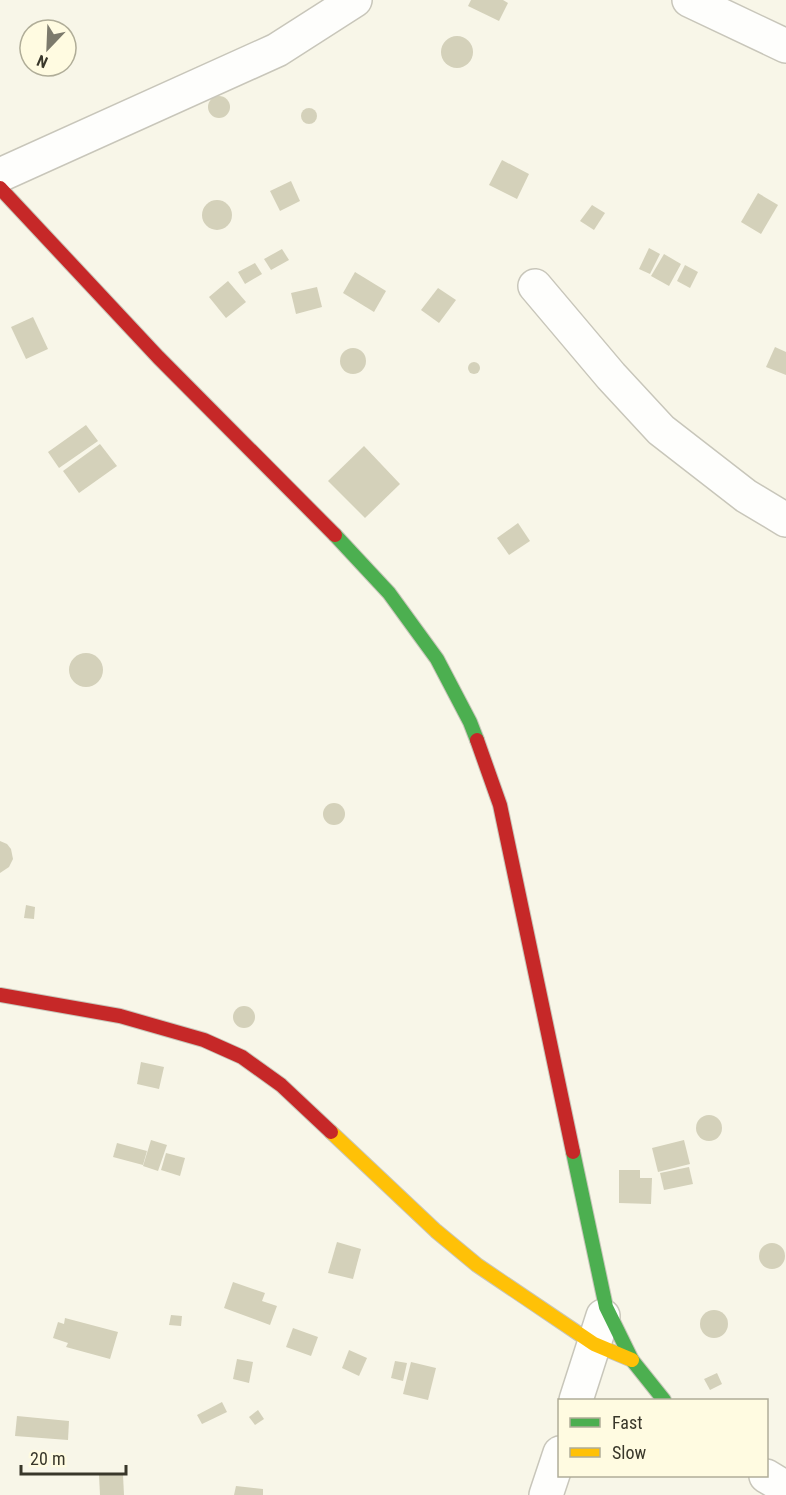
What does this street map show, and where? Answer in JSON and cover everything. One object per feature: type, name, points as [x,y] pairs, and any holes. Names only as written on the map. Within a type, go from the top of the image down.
[{"type":"street","points":[[0,175],[277,50],[355,0]]},
{"type":"street","points":[[689,0],[786,46]]},
{"type":"street","points":[[0,188],[158,357],[321,520],[389,593],[437,659],[470,722],[500,805],[606,1307],[632,1360],[662,1399]]},
{"type":"street","points":[[535,286],[611,376],[662,430],[746,496],[786,520]]},
{"type":"street","points":[[0,995],[120,1016],[204,1040],[242,1057],[281,1085],[436,1231],[477,1265],[594,1344],[632,1360]]},
{"type":"street","points":[[577,1399],[606,1307]]},
{"type":"street","points":[[546,1495],[558,1460]]},
{"type":"street","points":[[768,1477],[786,1488]]},
{"type":"building","points":[[471,0],[503,0],[508,3],[499,21],[468,6]]},
{"type":"building","points":[[457,36],[468,41],[473,52],[468,63],[457,68],[446,63],[441,52],[446,41]]},
{"type":"building","points":[[215,96],[223,96],[230,103],[230,111],[223,118],[215,118],[208,111],[208,103]]},
{"type":"building","points":[[306,108],[312,108],[317,116],[315,122],[306,124],[301,119],[301,113]]},
{"type":"building","points":[[502,160],[529,174],[517,199],[489,185]]},
{"type":"building","points":[[291,181],[300,201],[280,211],[270,191]]},
{"type":"building","points":[[758,193],[778,205],[761,234],[741,222]]},
{"type":"building","points":[[217,200],[228,204],[232,215],[228,226],[217,230],[206,226],[202,215],[206,204]]},
{"type":"building","points":[[592,205],[605,213],[594,230],[580,221]]},
{"type":"building","points":[[649,248],[660,254],[650,274],[639,269]]},
{"type":"building","points":[[282,249],[289,260],[271,270],[264,259]]},
{"type":"building","points":[[664,254],[681,264],[669,286],[651,276]]},
{"type":"building","points":[[255,263],[262,274],[245,284],[238,272]]},
{"type":"building","points":[[685,265],[698,272],[690,288],[677,281]]},
{"type":"building","points":[[355,272],[386,291],[374,312],[343,293]]},
{"type":"building","points":[[228,281],[246,302],[226,318],[209,297]]},
{"type":"building","points":[[317,287],[322,307],[296,314],[291,293]]},
{"type":"building","points":[[438,288],[456,300],[439,323],[421,310]]},
{"type":"building","points":[[33,317],[48,349],[26,359],[11,327]]},
{"type":"building","points":[[775,347],[786,352],[786,375],[766,367]]},
{"type":"building","points":[[353,348],[362,352],[366,361],[362,370],[353,374],[344,370],[340,361],[344,352]]},
{"type":"building","points":[[476,362],[480,368],[476,374],[472,374],[468,366]]},
{"type":"building","points":[[86,425],[98,441],[59,468],[48,452]]},
{"type":"building","points":[[100,444],[117,466],[79,493],[63,471]]},
{"type":"building","points":[[364,446],[400,484],[365,518],[328,481]]},
{"type":"building","points":[[518,523],[530,541],[509,555],[497,538]]},
{"type":"building","points":[[86,653],[98,658],[103,670],[98,682],[86,687],[74,682],[69,670],[74,658]]},
{"type":"building","points":[[334,803],[342,806],[345,814],[342,822],[334,825],[326,822],[323,814],[326,806]]},
{"type":"building","points":[[0,841],[11,849],[13,859],[9,867],[0,873]]},
{"type":"building","points":[[26,905],[35,907],[34,919],[24,918]]},
{"type":"building","points":[[244,1006],[252,1009],[255,1017],[252,1025],[244,1028],[236,1025],[233,1017],[236,1009]]},
{"type":"building","points":[[141,1062],[164,1067],[159,1089],[137,1084]]},
{"type":"building","points":[[709,1115],[718,1119],[722,1128],[718,1137],[709,1141],[700,1137],[696,1128],[700,1119]]},
{"type":"building","points":[[151,1140],[167,1145],[158,1171],[143,1166]]},
{"type":"building","points":[[684,1140],[690,1164],[658,1172],[652,1148]]},
{"type":"building","points":[[117,1143],[147,1151],[143,1165],[113,1157]]},
{"type":"building","points":[[166,1153],[185,1158],[180,1176],[161,1170]]},
{"type":"building","points":[[689,1167],[693,1184],[664,1190],[660,1173]]},
{"type":"building","points":[[619,1170],[640,1170],[640,1178],[652,1178],[651,1204],[619,1203]]},
{"type":"building","points":[[337,1242],[361,1249],[353,1279],[328,1273]]},
{"type":"building","points":[[772,1243],[781,1247],[785,1256],[781,1265],[772,1269],[763,1265],[759,1256],[763,1247]]},
{"type":"building","points":[[233,1282],[265,1293],[262,1301],[277,1306],[270,1325],[224,1308]]},
{"type":"building","points":[[714,1310],[724,1314],[728,1324],[724,1334],[714,1338],[704,1334],[700,1324],[704,1314]]},
{"type":"building","points":[[171,1315],[182,1316],[181,1326],[169,1325]]},
{"type":"building","points":[[65,1318],[118,1332],[110,1359],[66,1347],[68,1343],[53,1338],[58,1322],[64,1324]]},
{"type":"building","points":[[293,1328],[318,1337],[311,1356],[286,1347]]},
{"type":"building","points":[[349,1350],[367,1358],[359,1376],[342,1368]]},
{"type":"building","points":[[237,1359],[253,1362],[249,1383],[233,1379]]},
{"type":"building","points":[[395,1361],[407,1363],[403,1381],[391,1378]]},
{"type":"building","points":[[411,1362],[436,1368],[428,1400],[403,1394]]},
{"type":"building","points":[[717,1373],[722,1384],[710,1390],[704,1379]]},
{"type":"building","points":[[222,1402],[227,1412],[202,1424],[197,1415]]},
{"type":"building","points":[[258,1410],[264,1419],[255,1425],[249,1417]]},
{"type":"building","points":[[17,1416],[69,1421],[68,1440],[15,1436]]},
{"type":"building","points":[[99,1475],[123,1475],[124,1495],[100,1495]]},
{"type":"building","points":[[236,1486],[263,1489],[263,1495],[234,1495]]},
{"type":"traffic: fast","points":[[335,535],[389,593],[437,659],[477,740]]},
{"type":"traffic: fast","points":[[573,1152],[606,1307],[632,1360],[663,1399]]},
{"type":"traffic: slow","points":[[331,1132],[436,1231],[477,1265],[594,1344],[632,1360]]},
{"type":"traffic: jam","points":[[0,188],[158,357],[335,535]]},
{"type":"traffic: jam","points":[[477,740],[500,805],[573,1152]]},
{"type":"traffic: jam","points":[[0,995],[120,1016],[204,1040],[242,1057],[281,1085],[331,1132]]}]
